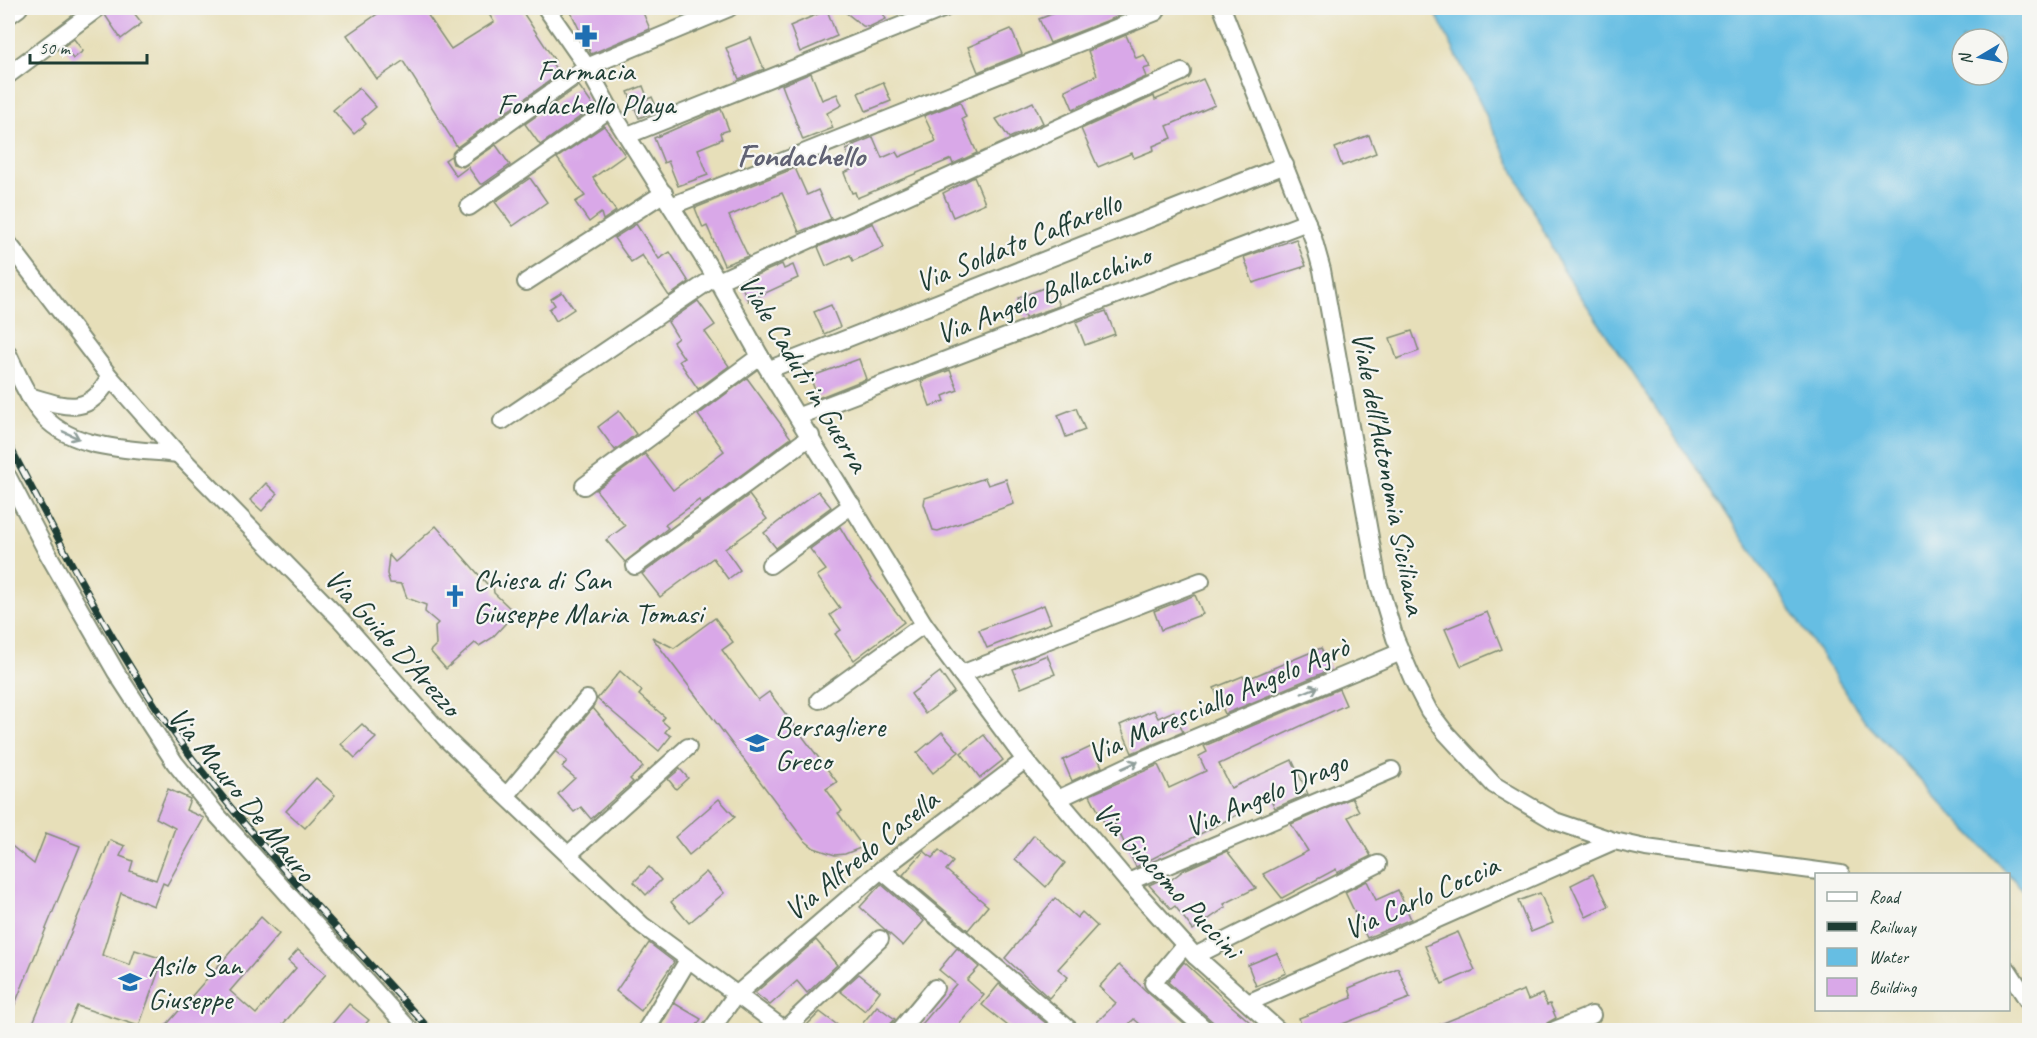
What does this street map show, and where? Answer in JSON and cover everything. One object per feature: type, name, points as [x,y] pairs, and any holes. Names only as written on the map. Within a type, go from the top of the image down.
[{"type":"street","points":[[8,16],[19,8]]},
{"type":"street","points":[[8,75],[98,8]]},
{"type":"street","name":"Viale Caduti in Guerra","points":[[546,8],[587,66],[610,109],[717,279],[924,624],[1025,760]]},
{"type":"street","points":[[461,158],[587,66],[729,8]]},
{"type":"street","points":[[628,135],[945,8]]},
{"type":"street","name":"Viale dell'Autonomia Siciliana","points":[[1222,8],[1307,222],[1322,270],[1378,582],[1401,652],[1429,711],[1494,785],[1556,821],[1614,841],[1833,873]]},
{"type":"street","points":[[526,282],[668,200],[1156,12]]},
{"type":"street","points":[[502,421],[717,279],[1182,72]]},
{"type":"street","points":[[469,207],[610,109]]},
{"type":"street","name":"Via Soldato Caffarello","points":[[584,486],[765,362],[1285,165]]},
{"type":"street","name":"Via Angelo Ballacchino","points":[[799,416],[1307,222]]},
{"type":"street","name":"Via Guido D'Arezzo","points":[[8,243],[110,377],[178,454],[340,619],[445,738],[642,925],[735,996],[785,1030]]},
{"type":"street","points":[[8,354],[29,396],[49,423],[80,439],[109,446],[178,454]]},
{"type":"street","points":[[29,396],[62,406],[84,404],[94,400],[110,377]]},
{"type":"street","points":[[635,566],[811,436]]},
{"type":"street","name":"Via Mauro De Mauro","points":[[8,477],[48,555],[116,672],[175,763],[217,815],[410,1030]]},
{"type":"street","points":[[770,565],[852,505]]},
{"type":"street","points":[[961,674],[1201,581]]},
{"type":"street","points":[[819,700],[924,624]]},
{"type":"street","name":"Via Maresciallo Angelo Agrò","points":[[1058,799],[1130,765],[1401,652]]},
{"type":"street","points":[[507,795],[587,699]]},
{"type":"street","points":[[569,854],[688,747]]},
{"type":"street","name":"Via Giacomo Puccini","points":[[1025,760],[1128,882],[1190,951],[1250,1002],[1278,1030]]},
{"type":"street","name":"Via Alfredo Casella","points":[[711,1030],[735,996],[880,870],[1025,760]]},
{"type":"street","name":"Via Angelo Drago","points":[[1128,882],[1392,771]]},
{"type":"street","name":"Via Carlo Coccia","points":[[1250,1002],[1614,841]]},
{"type":"street","points":[[1206,1030],[1153,983],[1190,951],[1378,864]]},
{"type":"street","points":[[880,870],[1070,1030]]},
{"type":"street","points":[[785,1030],[880,939]]},
{"type":"street","points":[[646,1030],[688,960]]},
{"type":"street","points":[[2010,973],[2030,1004]]},
{"type":"street","points":[[900,1030],[935,988]]},
{"type":"street","points":[[1555,1030],[1592,1015]]},
{"type":"water","points":[[1433,8],[2029,8],[2029,896],[2010,873],[2007,873],[1865,721],[1562,268]]},
{"type":"building","points":[[108,8],[130,8],[142,23],[121,39],[105,15]]},
{"type":"building","points":[[386,8],[423,8],[451,49],[494,22],[485,8],[520,8],[555,61],[552,63],[559,74],[457,147],[403,61],[377,79],[347,35]]},
{"type":"building","points":[[569,8],[641,8],[650,29],[591,54]]},
{"type":"building","points":[[840,8],[880,8],[886,19],[869,27],[863,26]]},
{"type":"building","points":[[1068,8],[1115,8],[1119,16],[1050,43],[1039,19]]},
{"type":"building","points":[[827,10],[837,36],[800,52],[790,26]]},
{"type":"building","points":[[1011,29],[1022,54],[978,72],[968,47]]},
{"type":"building","points":[[1126,35],[1136,58],[1144,55],[1150,67],[1143,69],[1146,77],[1073,109],[1065,90],[1097,75],[1088,51]]},
{"type":"building","points":[[751,38],[764,69],[739,79],[726,48]]},
{"type":"building","points":[[74,39],[83,51],[73,59],[64,46]]},
{"type":"building","points":[[811,73],[822,100],[837,94],[842,105],[827,113],[833,128],[803,140],[782,85]]},
{"type":"building","points":[[1203,79],[1215,105],[1167,126],[1172,138],[1153,146],[1154,150],[1134,158],[1132,153],[1098,167],[1081,129],[1154,96],[1155,100]]},
{"type":"building","points":[[883,82],[891,101],[866,111],[858,93]]},
{"type":"building","points":[[579,86],[594,107],[540,145],[525,124]]},
{"type":"building","points":[[643,86],[648,99],[652,97],[658,110],[639,118],[628,92]]},
{"type":"building","points":[[359,88],[376,107],[362,119],[366,124],[354,134],[333,110]]},
{"type":"building","points":[[960,102],[966,117],[962,119],[977,153],[953,164],[951,159],[857,198],[855,192],[852,193],[844,173],[855,168],[846,150],[873,137],[882,158],[896,152],[899,157],[936,141],[924,116]]},
{"type":"building","points":[[1033,102],[1043,123],[1009,138],[996,119]]},
{"type":"building","points":[[721,109],[729,130],[720,133],[722,139],[698,149],[708,175],[678,186],[668,161],[664,163],[654,138]]},
{"type":"building","points":[[604,126],[625,155],[593,178],[616,211],[603,220],[601,213],[589,222],[575,202],[585,196],[557,158]]},
{"type":"building","points":[[1369,135],[1376,153],[1342,166],[1335,148]]},
{"type":"building","points":[[496,145],[510,165],[483,184],[480,184],[468,167],[456,176],[445,160],[451,156],[453,164],[463,167]]},
{"type":"building","points":[[795,168],[807,195],[818,190],[831,219],[799,232],[782,193],[729,216],[748,256],[724,265],[707,226],[703,228],[695,208]]},
{"type":"building","points":[[974,177],[985,203],[953,217],[943,193]]},
{"type":"building","points":[[530,178],[547,202],[513,226],[495,202]]},
{"type":"building","points":[[873,223],[884,247],[853,261],[850,255],[826,266],[818,247]]},
{"type":"building","points":[[636,224],[659,259],[670,252],[689,282],[669,296],[642,255],[631,262],[614,238]]},
{"type":"building","points":[[1296,239],[1306,266],[1253,283],[1244,257]]},
{"type":"building","points":[[782,264],[784,269],[793,265],[798,278],[748,301],[740,282]]},
{"type":"building","points":[[1051,285],[1059,306],[1025,318],[1018,298]]},
{"type":"building","points":[[562,292],[574,309],[556,321],[549,309],[555,305],[551,299]]},
{"type":"building","points":[[698,301],[715,325],[705,332],[729,366],[698,389],[679,361],[684,358],[673,342],[678,338],[668,322]]},
{"type":"building","points":[[831,305],[840,327],[824,334],[814,312]]},
{"type":"building","points":[[1106,311],[1115,334],[1085,345],[1076,322]]},
{"type":"building","points":[[1412,331],[1419,351],[1397,359],[1390,338]]},
{"type":"building","points":[[859,359],[866,379],[818,398],[810,377]]},
{"type":"building","points":[[950,370],[958,390],[943,396],[945,401],[930,406],[921,381]]},
{"type":"building","points":[[747,378],[791,438],[702,504],[699,500],[665,525],[668,528],[625,562],[606,540],[625,526],[596,490],[645,454],[673,490],[724,451],[698,415]]},
{"type":"building","points":[[1076,408],[1085,430],[1066,437],[1058,415]]},
{"type":"building","points":[[619,411],[636,434],[615,450],[598,427]]},
{"type":"building","points":[[985,478],[988,485],[1006,479],[1014,504],[938,531],[933,530],[924,504],[925,498]]},
{"type":"building","points":[[266,483],[277,494],[262,511],[250,500]]},
{"type":"building","points":[[818,491],[831,507],[776,548],[764,533]]},
{"type":"building","points":[[749,495],[767,519],[725,549],[740,570],[728,579],[713,558],[660,597],[642,574]]},
{"type":"building","name":"Chiesa di San Giuseppe Maria Tomasi","points":[[436,526],[487,584],[493,585],[494,593],[515,613],[492,638],[479,646],[475,643],[446,669],[430,651],[436,645],[435,626],[438,623],[425,612],[426,605],[407,598],[402,584],[390,583],[387,574],[389,555],[395,562]]},
{"type":"building","points":[[840,527],[871,579],[904,622],[854,660],[835,634],[841,630],[830,615],[840,608],[817,576],[826,570],[810,549]]},
{"type":"building","points":[[1195,595],[1203,614],[1161,630],[1154,611]]},
{"type":"building","points":[[1044,605],[1051,623],[987,648],[979,630]]},
{"type":"building","points":[[1487,612],[1502,649],[1461,666],[1445,629]]},
{"type":"building","points":[[715,618],[733,642],[722,650],[758,700],[769,692],[837,782],[826,789],[842,811],[838,813],[863,847],[835,855],[814,848],[804,840],[652,637],[674,648]]},
{"type":"building","points":[[1321,648],[1330,670],[1225,714],[1214,688],[1243,676],[1245,680]]},
{"type":"building","points":[[1047,655],[1055,674],[1021,688],[1013,669]]},
{"type":"building","points":[[620,671],[642,691],[639,695],[665,717],[662,721],[669,727],[665,732],[671,736],[659,751],[597,699]]},
{"type":"building","points":[[940,672],[954,692],[925,714],[911,694]]},
{"type":"building","points":[[1339,689],[1346,705],[1219,764],[1231,788],[1292,760],[1308,794],[1275,808],[1269,796],[1241,809],[1243,812],[1136,867],[1115,824],[1107,828],[1090,795],[1158,765],[1169,788],[1206,771],[1199,756],[1207,752],[1204,746]]},
{"type":"building","points":[[593,708],[643,767],[630,779],[633,782],[591,819],[581,807],[574,812],[558,794],[575,778],[562,767],[567,761],[556,752]]},
{"type":"building","points":[[1154,710],[1158,718],[1174,711],[1183,732],[1132,753],[1120,725]]},
{"type":"building","points":[[362,724],[376,738],[355,758],[341,744]]},
{"type":"building","points":[[942,732],[959,752],[933,773],[917,753]]},
{"type":"building","points":[[984,735],[1003,760],[980,778],[961,753]]},
{"type":"building","points":[[1093,746],[1102,767],[1072,781],[1063,760]]},
{"type":"building","points":[[680,769],[688,778],[676,789],[668,779]]},
{"type":"building","points":[[316,778],[335,795],[305,828],[286,811]]},
{"type":"building","points":[[168,789],[190,799],[186,810],[204,818],[167,885],[163,883],[154,906],[121,893],[102,955],[130,965],[135,950],[163,959],[139,1026],[77,1006],[66,1030],[30,1030],[110,840],[125,846],[120,856],[133,861],[130,871],[156,880],[175,828],[156,818]]},
{"type":"building","points":[[1352,798],[1359,811],[1348,817],[1371,856],[1337,873],[1336,869],[1282,898],[1263,874],[1308,851],[1291,824]]},
{"type":"building","points":[[719,799],[735,817],[689,855],[675,837]]},
{"type":"building","points":[[46,833],[80,846],[8,1021],[8,843],[34,864]]},
{"type":"building","points":[[1034,835],[1065,863],[1046,887],[1015,859]]},
{"type":"building","points":[[939,850],[953,862],[946,870],[988,906],[968,930],[903,875],[924,851],[932,858]]},
{"type":"building","points":[[1227,851],[1256,888],[1224,904],[1226,907],[1193,930],[1175,906],[1171,909],[1149,885],[1160,880],[1164,885],[1184,870]]},
{"type":"building","points":[[649,867],[661,880],[646,895],[634,882]]},
{"type":"building","points":[[706,872],[724,893],[689,923],[671,902]]},
{"type":"building","points":[[1593,874],[1609,906],[1586,917],[1571,885]]},
{"type":"building","points":[[1367,881],[1376,900],[1398,890],[1411,919],[1367,938],[1345,892]]},
{"type":"building","points":[[881,884],[924,921],[903,946],[860,907]]},
{"type":"building","points":[[1540,893],[1553,923],[1531,932],[1518,901]]},
{"type":"building","points":[[1055,898],[1077,918],[1082,912],[1097,926],[1058,969],[1068,977],[1049,998],[1005,958]]},
{"type":"building","points":[[261,917],[279,934],[230,991],[256,1014],[296,968],[288,961],[298,950],[326,974],[278,1030],[162,1030]]},
{"type":"building","points":[[1458,932],[1475,970],[1442,984],[1425,946]]},
{"type":"building","points":[[816,940],[837,965],[807,993],[797,981],[770,1005],[755,993]]},
{"type":"building","points":[[649,943],[674,962],[641,1011],[616,991]]},
{"type":"building","points":[[957,948],[979,967],[967,980],[984,995],[954,1030],[917,1030],[956,984],[939,970]]},
{"type":"building","points":[[1277,953],[1286,973],[1256,986],[1248,965]]},
{"type":"building","points":[[1184,962],[1259,1030],[1216,1030],[1213,1022],[1168,982]]},
{"type":"building","points":[[1119,965],[1191,1030],[1147,1030],[1134,1019],[1123,1030],[1089,1030],[1116,1003],[1099,987]]},
{"type":"building","points":[[1398,968],[1410,998],[1327,1030],[1303,1030],[1299,1018],[1352,998],[1349,988]]},
{"type":"building","points":[[859,974],[880,991],[865,1011],[840,991]]},
{"type":"building","points":[[999,984],[1054,1030],[1013,1030],[982,1005]]},
{"type":"building","points":[[1524,990],[1528,1000],[1542,994],[1547,1005],[1550,1004],[1556,1018],[1547,1023],[1545,1030],[1426,1030]]},
{"type":"building","points":[[674,1003],[701,1019],[694,1030],[658,1030]]},
{"type":"building","points":[[349,1004],[369,1020],[360,1030],[327,1030]]},
{"type":"building","points":[[877,1006],[895,1019],[885,1030],[857,1030]]},
{"type":"building","points":[[820,1012],[844,1030],[802,1030]]},
{"type":"railway","points":[[8,443],[98,612],[174,733],[256,838],[430,1030]]},
{"type":"place","name":"Farmacia Fondachello Playa","points":[[586,36]]},
{"type":"place","name":"Chiesa di San Giuseppe Maria Tomasi","points":[[455,596]]},
{"type":"place","name":"Bersagliere Greco","points":[[757,743]]},
{"type":"place","name":"Asilo San Giuseppe","points":[[130,982]]},
{"type":"district","name":"Fondachello","points":[[801,155]]}]
